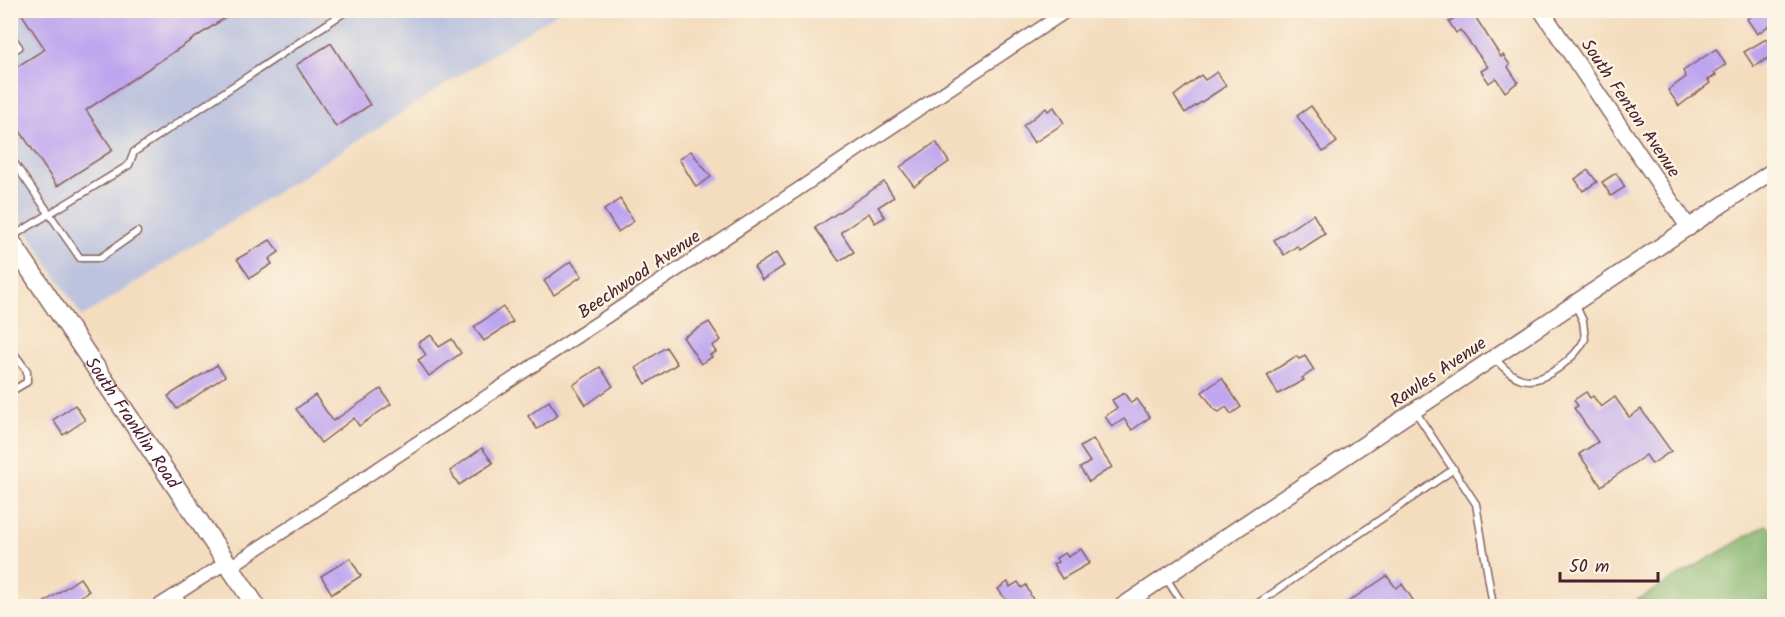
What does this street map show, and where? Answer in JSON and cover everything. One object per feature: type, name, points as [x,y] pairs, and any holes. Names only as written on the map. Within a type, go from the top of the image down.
[{"type":"main road","name":"South Franklin Road","points":[[10,239],[256,606]]},
{"type":"street","name":"Beechwood Avenue","points":[[158,606],[229,565],[1068,10]]},
{"type":"street","name":"South Fenton Avenue","points":[[1541,10],[1689,228]]},
{"type":"street","name":"Rawles Avenue","points":[[1122,606],[1774,170]]},
{"type":"lane","points":[[10,239],[48,213],[129,165],[134,152],[348,10]]},
{"type":"lane","points":[[10,34],[19,47],[10,53]]},
{"type":"lane","points":[[10,157],[80,258],[100,258],[137,232]]},
{"type":"lane","points":[[1494,358],[1509,372],[1525,380],[1537,378],[1556,369],[1572,356],[1585,339],[1583,321],[1575,304]]},
{"type":"lane","points":[[10,348],[27,372],[27,382],[10,392]]},
{"type":"lane","points":[[1415,411],[1476,504],[1493,606]]},
{"type":"lane","points":[[1254,606],[1454,469]]},
{"type":"lane","points":[[1165,578],[1184,606]]},
{"type":"lane","points":[[177,594],[185,606]]},
{"type":"shaded area","points":[[11,11],[560,11],[82,317],[11,206]]},
{"type":"green space","points":[[1766,525],[1774,532],[1774,606],[1627,606]]},
{"type":"building","points":[[19,10],[237,10],[86,110],[113,150],[57,186],[20,131],[17,133],[10,122],[10,71],[45,49]]},
{"type":"building","points":[[1447,10],[1471,10],[1501,57],[1503,55],[1510,65],[1508,67],[1518,82],[1505,92],[1496,78],[1489,83],[1481,71],[1488,67],[1460,30],[1456,33],[1449,22],[1453,19]]},
{"type":"building","points":[[1759,10],[1774,10],[1774,22],[1757,34],[1747,19]]},
{"type":"building","points":[[1766,39],[1774,54],[1754,67],[1744,52]]},
{"type":"building","points":[[331,43],[370,105],[336,127],[296,65]]},
{"type":"building","points":[[1716,49],[1726,65],[1714,72],[1716,75],[1708,80],[1710,83],[1679,106],[1668,90],[1686,77],[1683,71]]},
{"type":"building","points":[[1217,72],[1226,86],[1185,113],[1174,96],[1201,75],[1205,80]]},
{"type":"building","points":[[1311,106],[1337,142],[1323,152],[1297,116]]},
{"type":"building","points":[[1054,107],[1064,123],[1034,143],[1023,126],[1046,108],[1048,111]]},
{"type":"building","points":[[936,142],[949,162],[914,186],[900,167]]},
{"type":"building","points":[[691,151],[711,177],[696,187],[679,159]]},
{"type":"building","points":[[1588,170],[1597,182],[1583,191],[1575,179]]},
{"type":"building","points":[[1616,173],[1625,187],[1611,196],[1602,182]]},
{"type":"building","points":[[884,182],[894,197],[878,207],[885,217],[875,223],[869,213],[841,232],[854,252],[839,261],[815,228]]},
{"type":"building","points":[[620,199],[634,221],[618,232],[604,210]]},
{"type":"building","points":[[1313,214],[1325,234],[1300,250],[1297,246],[1284,255],[1274,240]]},
{"type":"building","points":[[270,240],[279,252],[269,259],[272,264],[250,278],[237,259]]},
{"type":"building","points":[[776,253],[784,266],[762,280],[754,267]]},
{"type":"building","points":[[571,261],[582,276],[554,295],[544,281]]},
{"type":"building","points":[[503,307],[513,322],[484,341],[474,327]]},
{"type":"building","points":[[709,322],[721,340],[712,346],[716,352],[710,355],[712,357],[701,364],[683,337]]},
{"type":"building","points":[[431,335],[439,347],[452,339],[461,353],[429,376],[418,360],[426,355],[418,343]]},
{"type":"building","points":[[666,347],[677,364],[646,384],[636,368]]},
{"type":"building","points":[[1296,356],[1299,359],[1305,356],[1314,370],[1302,378],[1304,380],[1278,394],[1267,375]]},
{"type":"building","points":[[217,365],[225,376],[177,409],[168,396]]},
{"type":"building","points":[[600,367],[613,386],[586,405],[573,385]]},
{"type":"building","points":[[1222,378],[1241,407],[1231,414],[1226,407],[1219,412],[1215,410],[1202,392]]},
{"type":"building","points":[[381,389],[391,404],[359,426],[354,418],[321,443],[296,409],[315,395],[333,421]]},
{"type":"building","points":[[1586,392],[1590,398],[1593,396],[1601,407],[1615,397],[1629,417],[1641,409],[1671,451],[1652,464],[1646,455],[1601,486],[1579,454],[1598,442],[1574,408],[1578,406],[1574,400]]},
{"type":"building","points":[[1124,393],[1131,403],[1137,399],[1150,417],[1132,430],[1124,419],[1112,427],[1105,416],[1117,408],[1112,400]]},
{"type":"building","points":[[549,401],[558,415],[537,429],[528,416]]},
{"type":"building","points":[[75,405],[85,420],[63,435],[53,420]]},
{"type":"building","points":[[1093,439],[1112,467],[1089,482],[1080,468],[1090,462],[1080,447]]},
{"type":"building","points":[[482,448],[493,463],[459,485],[450,471]]},
{"type":"building","points":[[1081,549],[1090,563],[1062,579],[1053,564],[1058,562],[1056,558],[1065,553],[1068,557]]},
{"type":"building","points":[[350,558],[361,576],[332,594],[321,576]]},
{"type":"building","points":[[1387,576],[1396,588],[1402,584],[1417,606],[1342,606]]},
{"type":"building","points":[[80,578],[89,591],[81,596],[83,600],[74,606],[72,603],[66,606],[39,606]]},
{"type":"building","points":[[1008,582],[1010,587],[1018,582],[1022,588],[1026,585],[1034,602],[1027,606],[1010,606],[998,589]]}]
